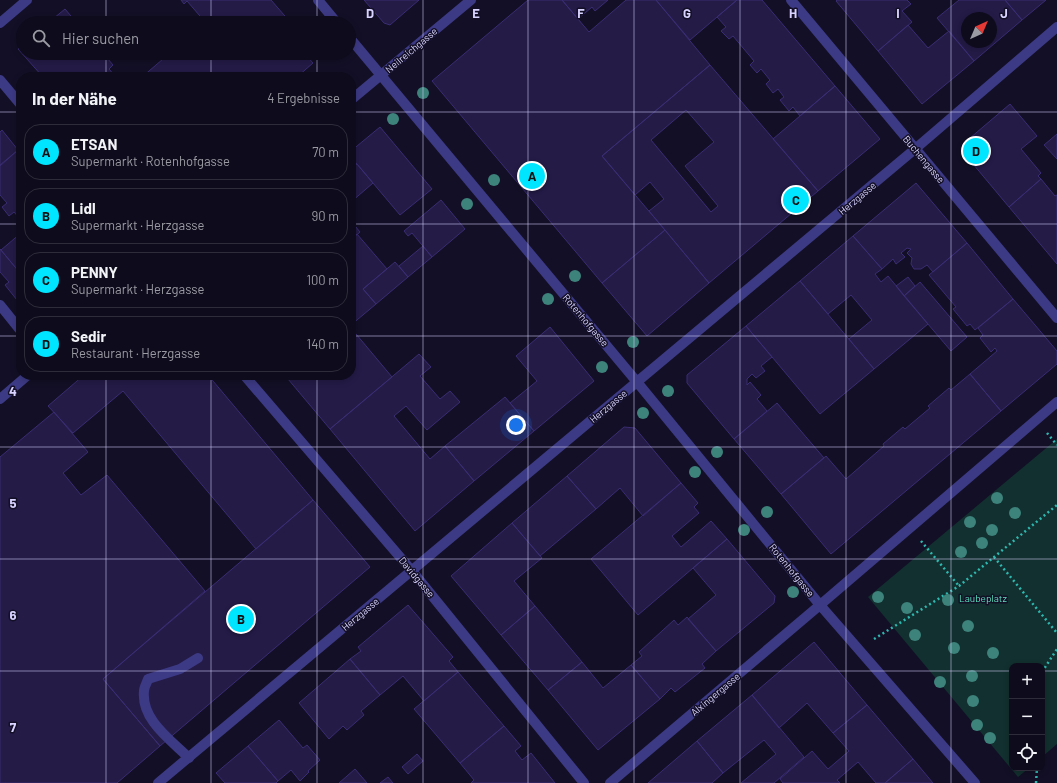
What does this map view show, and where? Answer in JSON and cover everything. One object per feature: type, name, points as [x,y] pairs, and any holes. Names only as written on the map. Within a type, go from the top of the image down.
[{"type":"street","points":[[0,23],[27,0]]},
{"type":"street","points":[[318,0],[332,16]]},
{"type":"street","name":"Neilreichgasse","points":[[356,96],[471,0]]},
{"type":"street","name":"Buchengasse","points":[[791,0],[1057,318]]},
{"type":"street","name":"Herzgasse","points":[[158,783],[915,149],[1057,27]]},
{"type":"street","name":"Rotenhofgasse","points":[[356,45],[637,382],[820,605]]},
{"type":"street","points":[[0,80],[16,100]]},
{"type":"street","points":[[0,305],[16,325]]},
{"type":"street","points":[[0,399],[22,380]]},
{"type":"street","name":"Davidgasse","points":[[248,380],[412,571],[584,783]]},
{"type":"street","points":[[975,783],[820,605],[1057,402]]},
{"type":"street","name":"Alxingergasse","points":[[610,783],[820,605]]},
{"type":"street","points":[[189,758],[156,726],[145,706],[144,690],[148,679],[180,669],[198,658]]},
{"type":"path","points":[[858,649],[959,586],[1057,505]]},
{"type":"path","points":[[910,528],[959,586]]},
{"type":"path","points":[[994,557],[1057,633]]},
{"type":"path","points":[[1045,667],[1057,649]]},
{"type":"path","points":[[1036,771],[1036,783]]},
{"type":"green space","name":"Laubeplatz","points":[[1057,439],[1057,744],[1045,754],[1045,663],[1009,663],[1009,766],[868,597]]},
{"type":"green space","name":"Laubeplatz","points":[[1013,771],[1025,771],[1018,777]]},
{"type":"building","points":[[181,0],[271,0],[285,16],[200,16],[187,1],[184,4]]},
{"type":"building","points":[[364,0],[419,0],[390,25],[384,23]]},
{"type":"building","points":[[528,0],[562,0],[589,32],[626,0],[656,0],[710,65],[602,156],[665,230],[602,283],[432,81]]},
{"type":"building","points":[[562,0],[608,0],[595,11],[592,7],[578,19]]},
{"type":"building","points":[[656,0],[737,0],[690,40]]},
{"type":"building","points":[[737,0],[762,0],[835,86],[800,116],[793,107],[789,111],[780,100],[784,97],[778,89],[773,93],[766,84],[770,80],[761,69],[757,73],[750,65],[754,61],[733,36],[729,39],[721,31],[726,27],[717,17]]},
{"type":"building","points":[[907,0],[911,4],[902,11],[912,22],[878,51],[836,1]]},
{"type":"building","points":[[959,0],[1005,0],[1022,20],[997,41],[997,12],[961,12],[961,46],[937,18]]},
{"type":"building","points":[[1005,0],[1046,0],[1022,20]]},
{"type":"building","points":[[65,9],[71,16],[56,16]]},
{"type":"building","points":[[908,25],[928,48],[949,31],[961,45],[961,48],[963,48],[974,61],[922,104],[878,51]]},
{"type":"building","points":[[963,48],[989,48],[974,61]]},
{"type":"building","points":[[28,60],[109,60],[113,65],[109,69],[112,72],[39,72]]},
{"type":"building","points":[[162,60],[310,60],[313,63],[303,72],[148,72]]},
{"type":"building","points":[[710,65],[818,191],[709,283],[649,211],[664,199],[650,182],[635,195],[602,156]],"holes":[[[686,110],[714,142],[685,166],[718,206],[711,212],[651,140]]]},
{"type":"building","points":[[835,86],[880,139],[818,191],[773,139]]},
{"type":"building","points":[[1010,104],[1037,136],[1021,149],[1041,173],[1038,176],[1041,179],[1009,207],[963,152],[963,144]]},
{"type":"building","points":[[380,127],[432,189],[400,215],[356,163],[356,147]]},
{"type":"building","points":[[2,130],[16,148],[16,152],[0,165],[0,132]]},
{"type":"building","points":[[1057,134],[1057,159],[1044,145]]},
{"type":"building","points":[[16,152],[16,214],[14,212],[9,216],[2,207],[7,203],[0,195],[0,166]]},
{"type":"building","points":[[357,164],[373,183],[356,198]]},
{"type":"building","points":[[1041,179],[1055,196],[1057,195],[1057,264],[1009,207]]},
{"type":"building","points":[[916,183],[967,243],[933,272],[927,265],[921,269],[914,269],[911,264],[912,258],[907,253],[911,249],[907,248],[901,253],[905,257],[896,264],[893,259],[882,269],[853,236]]},
{"type":"building","points":[[441,200],[465,229],[432,257],[412,233],[408,236],[404,231]]},
{"type":"building","points":[[356,227],[360,232],[356,236]]},
{"type":"building","points":[[665,230],[709,283],[647,336],[602,283]]},
{"type":"building","points":[[357,234],[387,269],[363,289],[376,304],[356,321]]},
{"type":"building","points":[[853,236],[882,269],[875,274],[881,282],[888,276],[928,324],[874,369],[849,339],[872,320],[851,295],[828,314],[800,281]]},
{"type":"building","points":[[16,237],[16,268],[1,250]]},
{"type":"building","points":[[967,243],[1013,299],[975,330],[970,324],[967,326],[953,309],[956,307],[929,275]]},
{"type":"building","points":[[423,246],[432,257],[408,277],[399,266]]},
{"type":"building","points":[[0,249],[16,268],[16,299],[5,285],[9,282],[0,272]]},
{"type":"building","points":[[395,262],[408,277],[376,304],[363,289]]},
{"type":"building","points":[[908,277],[915,286],[904,296],[896,286]]},
{"type":"building","points":[[800,281],[874,369],[820,414],[746,326]]},
{"type":"building","points":[[920,282],[967,337],[951,351],[904,296]]},
{"type":"building","points":[[1013,299],[1057,351],[1057,364],[1001,411],[970,374],[997,351],[995,348],[991,352],[980,338],[983,335],[978,328]]},
{"type":"building","points":[[746,326],[772,357],[761,366],[765,371],[756,378],[752,374],[747,379],[747,385],[750,382],[761,395],[757,399],[767,411],[734,439],[687,383],[687,375]]},
{"type":"building","points":[[550,327],[594,381],[534,431],[510,403],[537,381],[516,356]]},
{"type":"building","points":[[356,334],[392,377],[330,429],[289,380],[356,380]]},
{"type":"building","points":[[419,354],[431,367],[420,376],[440,399],[450,391],[460,402],[427,430],[406,406],[394,416],[430,459],[445,446],[474,481],[415,531],[330,429]]},
{"type":"building","points":[[970,374],[1001,411],[831,554],[781,494],[826,456],[846,479],[884,446],[883,444],[903,427],[905,429],[930,408],[928,406],[949,388],[951,390]]},
{"type":"building","points":[[78,380],[212,380],[313,500],[256,549],[123,391],[73,433],[48,406]]},
{"type":"building","points":[[505,397],[534,431],[474,481],[445,446]]},
{"type":"building","points":[[777,403],[824,458],[781,494],[734,439]]},
{"type":"building","points":[[54,412],[88,452],[63,473],[81,495],[107,475],[205,591],[103,679],[160,746],[117,783],[0,783],[0,457]]},
{"type":"building","points":[[624,427],[635,428],[681,483],[643,516],[620,488],[596,509],[567,476]]},
{"type":"building","points":[[567,476],[596,509],[540,556],[512,523]]},
{"type":"building","points":[[681,483],[698,503],[694,507],[699,513],[672,536],[681,547],[711,521],[727,539],[638,615],[591,559]]},
{"type":"building","points":[[313,500],[370,567],[160,746],[103,679]]},
{"type":"building","points":[[512,523],[542,558],[514,581],[535,606],[501,635],[451,576]]},
{"type":"building","points":[[727,539],[775,596],[774,603],[716,651],[688,619],[716,595],[693,568]]},
{"type":"building","points":[[408,605],[453,657],[449,661],[458,672],[424,701],[403,676],[380,695],[350,659],[361,651],[358,647]]},
{"type":"building","points":[[535,606],[582,662],[548,690],[501,635]]},
{"type":"building","points":[[687,617],[716,651],[702,664],[705,668],[675,692],[671,688],[660,699],[631,665],[642,656],[639,652],[674,620],[678,625]]},
{"type":"building","points":[[814,642],[867,705],[833,733],[807,703],[779,728],[752,695]]},
{"type":"building","points":[[350,659],[380,695],[361,711],[364,715],[347,730],[343,726],[329,739],[299,703]]},
{"type":"building","points":[[582,662],[603,688],[631,665],[660,699],[598,750],[548,690]]},
{"type":"building","points":[[458,672],[504,726],[460,763],[414,709]]},
{"type":"building","points":[[752,695],[804,757],[774,783],[741,783],[776,754],[764,740],[723,773],[697,741]]},
{"type":"building","points":[[867,705],[913,759],[885,783],[876,783],[858,762],[837,780],[840,783],[783,783],[780,779],[812,751],[828,769],[849,751],[833,733]]},
{"type":"building","points":[[279,720],[303,748],[307,745],[320,760],[300,781],[291,770],[278,781],[248,746]]},
{"type":"building","points":[[504,726],[521,746],[515,751],[522,760],[531,753],[555,783],[471,783],[474,780],[460,763]]},
{"type":"building","points":[[697,741],[723,773],[712,783],[648,783]]},
{"type":"building","points":[[248,746],[278,781],[276,783],[225,783],[216,773]]},
{"type":"building","points":[[417,754],[423,761],[408,774],[402,767]]},
{"type":"building","points":[[913,759],[933,783],[885,783]]},
{"type":"building","points":[[355,769],[367,783],[339,783]]},
{"type":"building","points":[[388,777],[393,783],[380,783]]},
{"type":"place","name":"Sedir","points":[[976,151]]},
{"type":"place","name":"ETSAN","points":[[532,176]]},
{"type":"place","name":"PENNY","points":[[796,200]]},
{"type":"place","name":"Lidl","points":[[241,619]]}]
